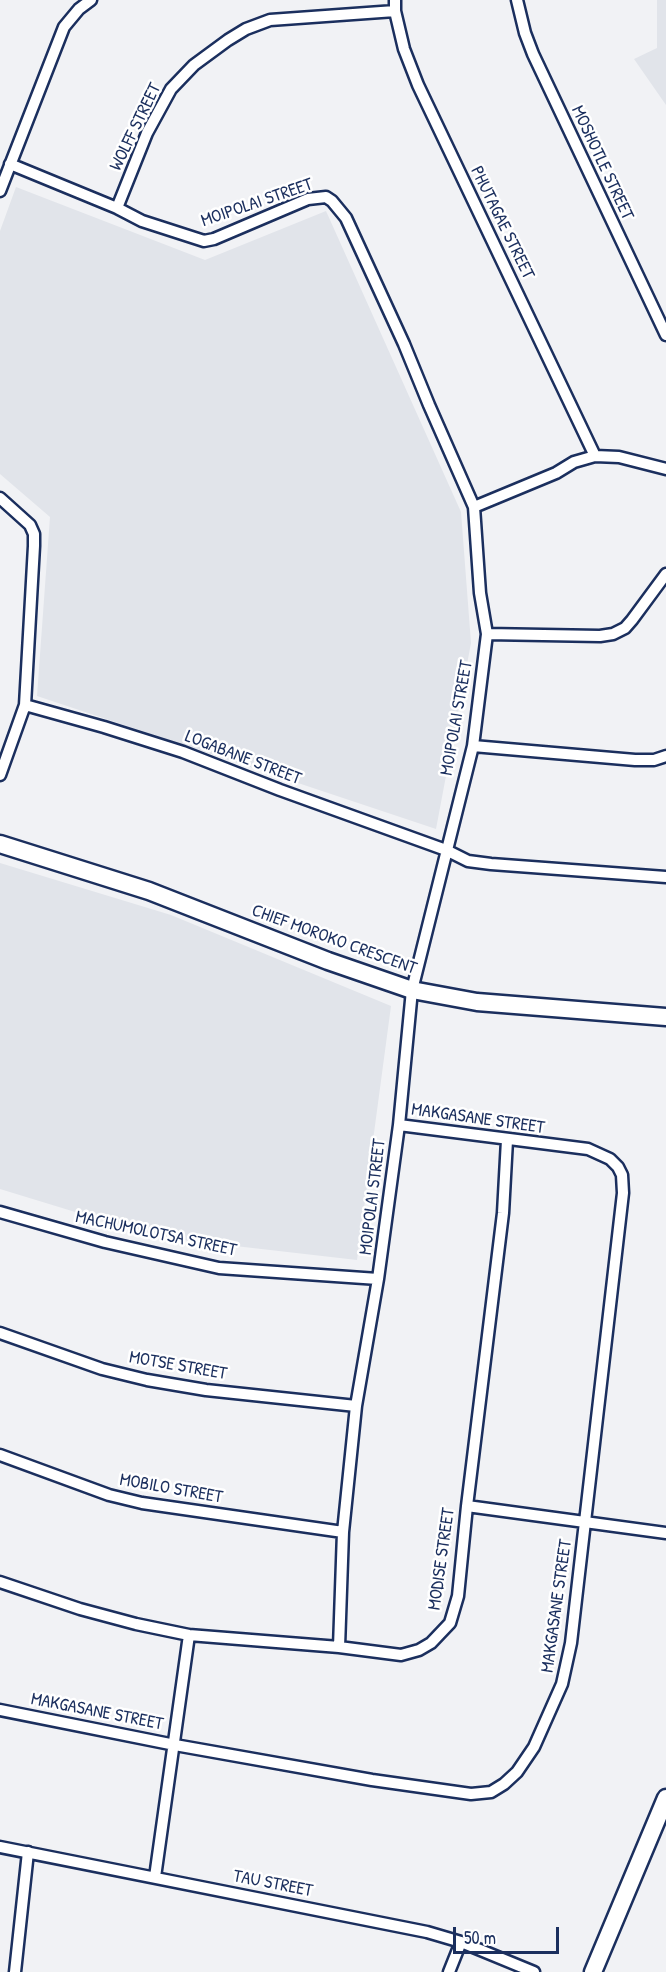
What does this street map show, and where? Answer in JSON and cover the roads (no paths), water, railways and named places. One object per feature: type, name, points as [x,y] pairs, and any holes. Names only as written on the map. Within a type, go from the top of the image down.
[{"type":"street","points":[[0,190],[64,27],[79,9],[91,0]]},
{"type":"street","name":"MOSHOTLE STREET","points":[[518,0],[525,33],[533,54],[666,335]]},
{"type":"street","name":"WOLFF STREET","points":[[117,208],[147,134],[171,89],[194,65],[228,40],[246,29],[270,21],[395,5]]},
{"type":"street","name":"PHUTAGAE STREET","points":[[395,5],[404,49],[418,85],[595,456]]},
{"type":"street","name":"MOIPOLAI STREET","points":[[10,164],[117,208],[142,221],[204,241],[214,239],[308,199],[326,197],[332,201],[346,218],[404,344],[474,507],[480,593],[487,634],[472,746],[412,990],[399,1125],[378,1279],[357,1406],[343,1532],[339,1647]]},
{"type":"street","points":[[474,507],[556,473],[574,462],[595,456],[619,457],[666,469]]},
{"type":"street","points":[[0,498],[27,520],[33,534],[25,705],[0,775]]},
{"type":"street","points":[[487,634],[600,636],[613,634],[625,628],[666,574]]},
{"type":"street","name":"LOGABANE STREET","points":[[25,705],[183,752],[446,850],[468,861],[666,877]]},
{"type":"street","points":[[472,746],[635,760],[654,760],[666,756]]},
{"type":"street","name":"CHIEF MOROKO CRESCENT","points":[[0,844],[149,891],[328,961],[412,990],[477,1002],[666,1017]]},
{"type":"street","name":"MAKGASANE STREET","points":[[0,1710],[175,1745],[372,1780],[471,1794],[491,1792],[517,1772],[534,1747],[562,1684],[571,1643],[623,1193],[622,1175],[610,1159],[588,1149],[399,1125]]},
{"type":"street","name":"MODISE STREET","points":[[0,1582],[80,1609],[189,1635],[339,1647],[401,1655],[419,1650],[431,1643],[450,1623],[458,1596],[503,1214],[507,1140]]},
{"type":"street","name":"MACHUMOLOTSA STREET","points":[[0,1212],[105,1242],[219,1268],[378,1279]]},
{"type":"street","name":"MOTSE STREET","points":[[0,1333],[102,1369],[147,1380],[206,1390],[357,1406]]},
{"type":"street","name":"MOBILO STREET","points":[[0,1455],[109,1495],[131,1500],[343,1532]]},
{"type":"street","points":[[467,1506],[666,1533]]},
{"type":"street","points":[[155,1877],[189,1635]]},
{"type":"street","points":[[593,1972],[666,1798]]},
{"type":"street","name":"TAU STREET","points":[[0,1847],[427,1932],[461,1942],[534,1972]]},
{"type":"street","points":[[15,1972],[28,1852]]},
{"type":"street","points":[[449,1972],[461,1942]]}]
